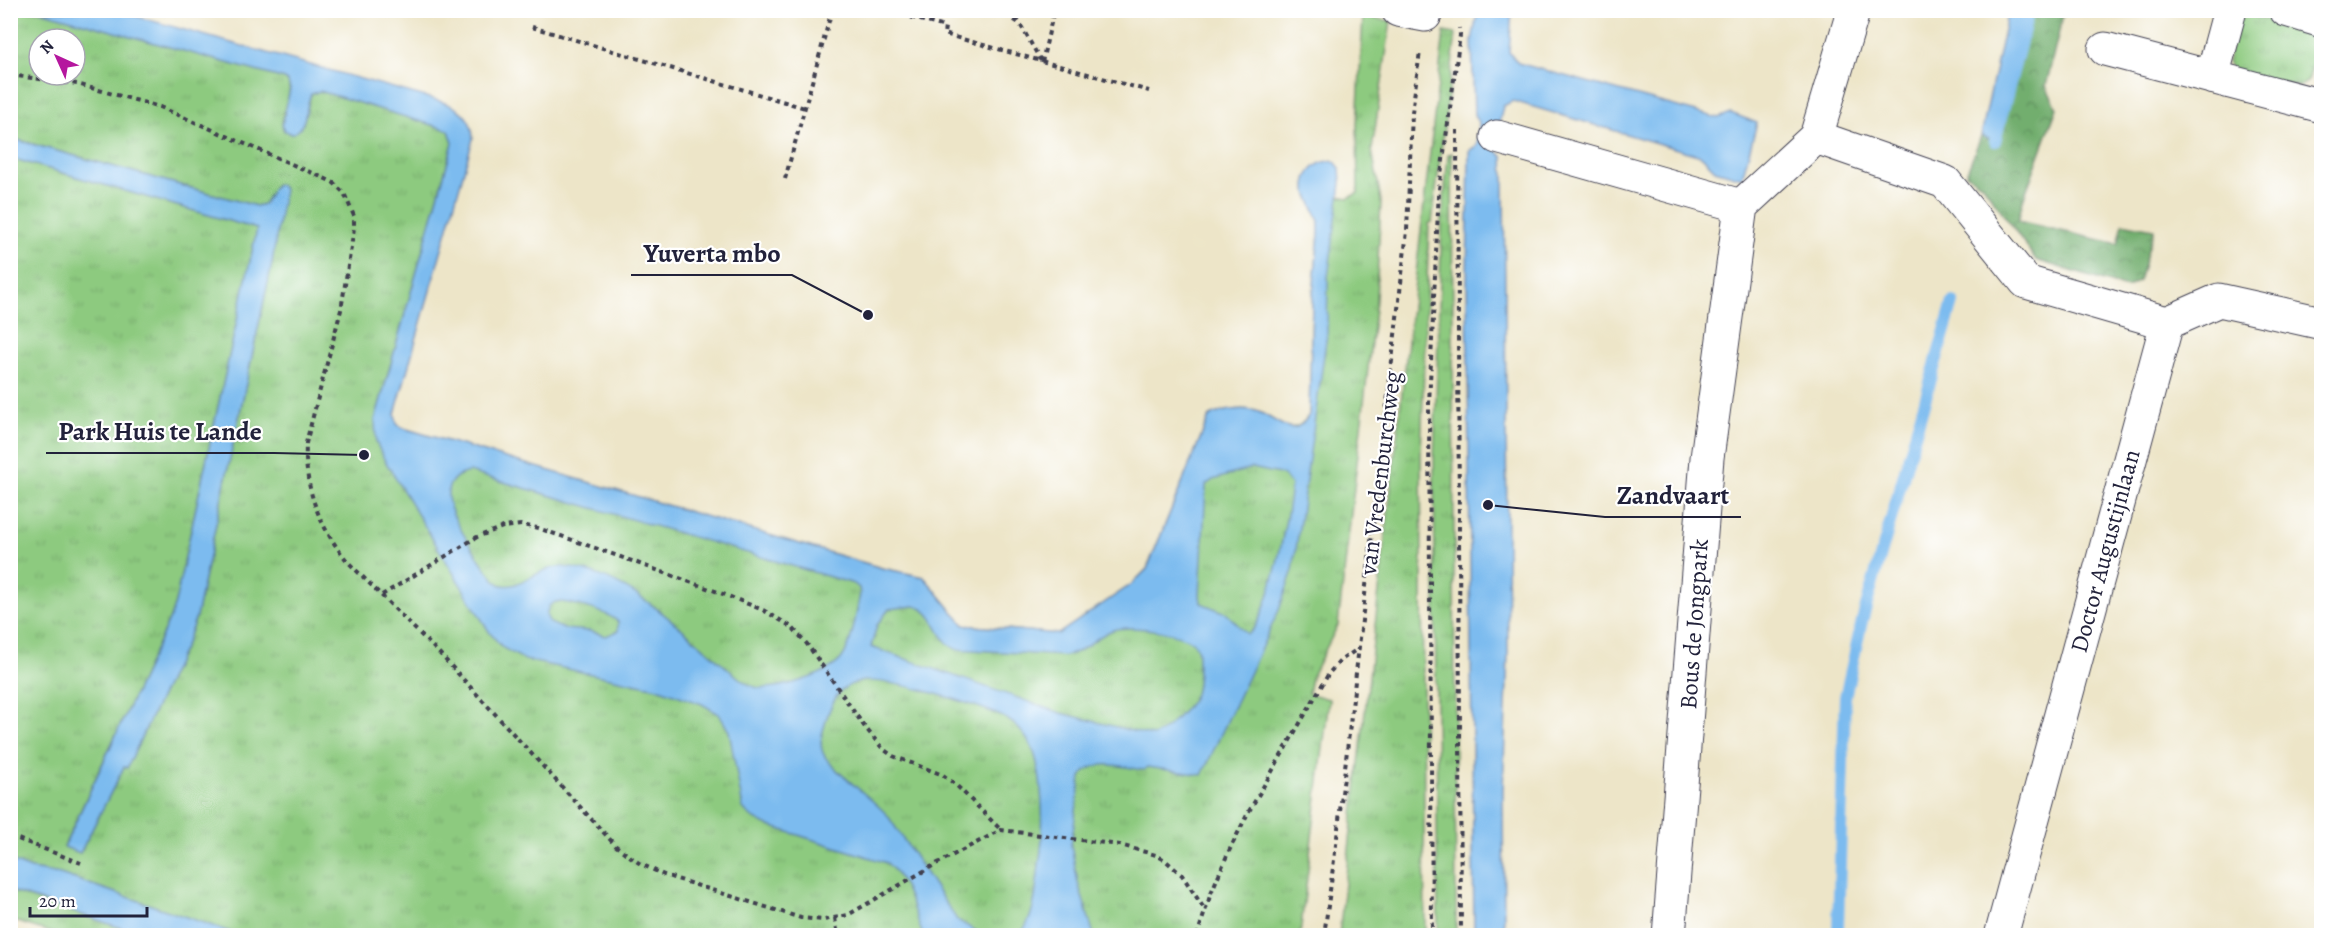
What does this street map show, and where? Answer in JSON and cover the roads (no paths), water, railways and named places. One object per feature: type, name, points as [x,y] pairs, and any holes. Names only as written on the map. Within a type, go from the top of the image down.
[{"type":"street","points":[[1497,137],[1741,206],[1816,137],[1853,12],[1851,10]]},
{"type":"street","points":[[2212,77],[2230,10]]},
{"type":"street","points":[[2286,10],[2322,21]]},
{"type":"street","points":[[2105,49],[2212,77],[2320,98]]},
{"type":"street","points":[[1816,137],[1945,182],[2026,282],[2167,323],[2219,300],[2322,323]]},
{"type":"street","name":"Bous de Jongpark","points":[[1669,936],[1707,458],[1741,206]]},
{"type":"street","name":"Doctor Augustijnlaan","points":[[2001,936],[2167,323]]},
{"type":"water","points":[[40,11],[117,11],[441,101],[466,117],[470,123],[473,139],[395,414],[397,424],[403,428],[882,568],[924,577],[964,625],[1058,634],[1132,584],[1147,569],[1209,417],[1226,411],[1251,410],[1291,428],[1303,423],[1309,415],[1312,304],[1319,221],[1306,190],[1306,179],[1318,165],[1330,161],[1335,162],[1340,168],[1341,183],[1328,277],[1327,334],[1293,570],[1279,610],[1202,775],[1147,767],[1144,770],[1101,765],[1086,771],[1081,777],[1071,845],[1078,883],[1094,935],[1019,935],[1029,919],[1035,899],[1041,846],[1042,798],[1038,766],[1029,742],[1016,726],[995,713],[910,687],[871,681],[858,682],[846,687],[834,700],[829,711],[821,740],[823,753],[827,760],[888,816],[957,920],[983,935],[923,935],[905,887],[887,863],[766,825],[751,817],[743,808],[729,731],[719,714],[702,704],[657,688],[525,660],[503,648],[490,633],[385,461],[376,442],[375,420],[453,143],[449,130],[320,91],[311,94],[303,123],[296,132],[291,134],[284,130],[282,125],[290,89],[285,79]],"holes":[[[1252,468],[1284,475],[1291,485],[1282,541],[1270,590],[1263,611],[1255,626],[1247,634],[1226,613],[1201,603],[1206,485],[1213,480]],[[469,472],[854,584],[859,588],[860,594],[854,627],[846,652],[836,664],[816,675],[780,686],[760,688],[741,680],[657,609],[612,581],[588,572],[554,567],[522,582],[499,584],[491,576],[461,530],[450,506],[448,495],[450,485],[456,477]],[[555,602],[561,602],[598,611],[618,622],[618,631],[606,636],[590,631],[564,629],[550,623],[546,615],[549,606]],[[914,606],[921,608],[932,619],[950,645],[956,649],[1064,656],[1078,652],[1101,636],[1121,628],[1171,633],[1197,647],[1198,671],[1195,694],[1176,719],[1152,736],[1061,713],[871,647],[877,625],[889,609]]]},
{"type":"water","points":[[1478,11],[1512,11],[1509,52],[1518,63],[1718,118],[1731,113],[1757,123],[1742,178],[1715,170],[1701,156],[1513,101],[1503,106],[1494,148],[1503,157],[1504,178],[1508,653],[1503,791],[1504,936],[1474,935],[1467,283],[1469,151],[1477,145],[1479,123],[1474,116],[1472,40]]},
{"type":"water","points":[[2008,11],[2029,11],[1995,141],[1981,136]]},
{"type":"water","points":[[10,138],[256,206],[264,204],[275,185],[280,185],[284,189],[272,263],[196,617],[185,646],[127,768],[124,767],[80,853],[64,847],[175,603],[257,229],[11,158]]},
{"type":"water","points":[[11,861],[31,869],[60,874],[239,935],[142,935],[11,891]]},
{"type":"waterway","points":[[1995,141],[2029,10]]},
{"type":"waterway","points":[[1838,928],[1845,697],[1862,621],[1953,302]]},
{"type":"place","name":"Yuverta mbo","points":[[868,315]]},
{"type":"place","name":"Park Huis te Lande","points":[[364,455]]},
{"type":"place","name":"Zandvaart","points":[[1488,505]]}]
